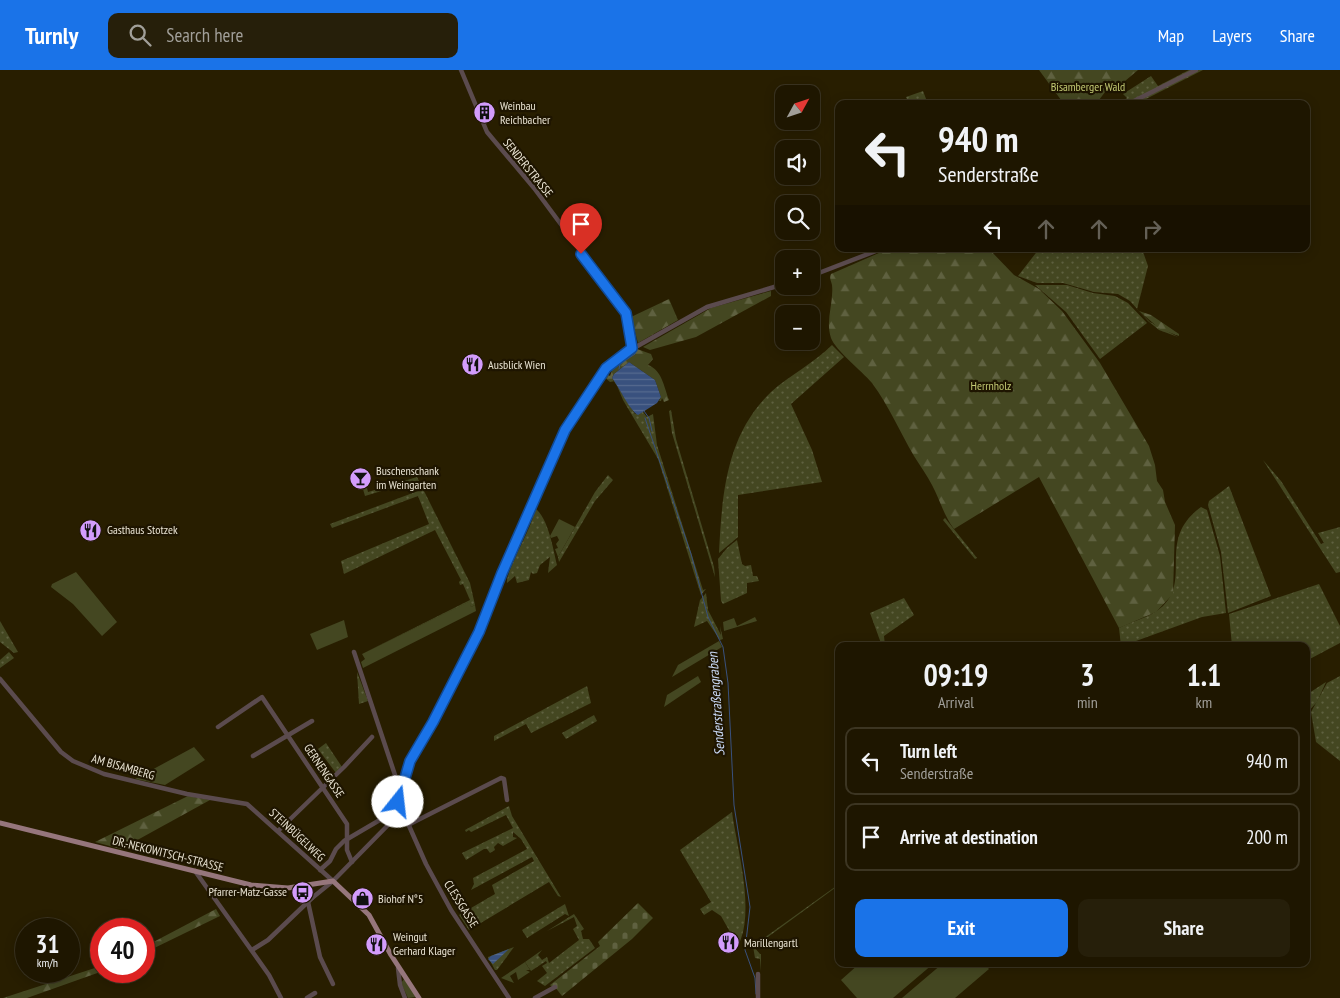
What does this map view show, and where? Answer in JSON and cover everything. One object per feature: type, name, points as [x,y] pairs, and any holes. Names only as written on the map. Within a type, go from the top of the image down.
[{"type":"main road","name":"DR.-NEKOWITSCH-STRASSE","points":[[0,823],[266,887],[305,887],[333,881]]},
{"type":"main road","points":[[333,881],[369,915],[419,998]]},
{"type":"street","name":"SENDERSTRASSE","points":[[461,70],[487,132],[534,188],[623,308],[635,347]]},
{"type":"street","points":[[1136,100],[1196,70]]},
{"type":"street","points":[[820,273],[873,252]]},
{"type":"street","points":[[252,950],[268,940],[333,881],[391,822],[414,753],[433,722],[479,632],[502,573],[565,430],[606,368],[635,347],[707,307],[775,287]]},
{"type":"street","points":[[354,652],[400,792]]},
{"type":"street","name":"AM BISAMBERG","points":[[0,679],[61,752],[73,761],[127,781],[247,804]]},
{"type":"street","name":"GERNENGASSE","points":[[218,726],[262,697],[347,824],[347,853],[352,862]]},
{"type":"street","points":[[253,756],[287,734],[312,721]]},
{"type":"street","points":[[279,830],[372,736]]},
{"type":"street","points":[[410,824],[503,778],[508,800]]},
{"type":"street","name":"CLESSGASSE","points":[[398,802],[410,824],[426,864],[451,910],[509,998]]},
{"type":"street","name":"STEINBÜGELWEG","points":[[247,804],[279,830],[333,881]]},
{"type":"street","points":[[320,870],[330,861],[338,846],[347,840],[390,814],[404,816]]},
{"type":"street","points":[[195,871],[269,975],[281,998]]},
{"type":"street","points":[[305,887],[310,900],[320,956],[333,984]]},
{"type":"street","points":[[397,964],[400,985],[406,998]]},
{"type":"street","points":[[758,974],[758,998]]},
{"type":"street","points":[[535,998],[555,987]]},
{"type":"street","points":[[307,998],[315,993]]},
{"type":"green space","name":"Bisamberger Wald","points":[[1039,70],[1138,70],[1118,87],[1111,84],[1099,100],[1061,100]]},
{"type":"green space","points":[[1189,70],[1193,70],[1134,100],[1124,100],[1127,98],[1123,94],[1151,76],[1158,86]]},
{"type":"green space","points":[[1199,70],[1203,70],[1144,100],[1140,100]]},
{"type":"green space","points":[[923,91],[926,100],[907,100],[906,97]]},
{"type":"green space","name":"Herrnholz","points":[[881,252],[992,252],[1014,275],[1039,289],[1062,311],[1100,363],[1149,446],[1155,465],[1157,481],[1163,490],[1165,502],[1175,525],[1173,594],[1156,612],[1119,628],[1039,477],[954,529],[947,519],[930,481],[878,392],[872,383],[838,349],[831,338],[829,318],[832,292],[831,274]]},
{"type":"green space","points":[[1037,252],[1143,252],[1148,266],[1137,309],[1130,301],[1118,294],[1094,292],[1063,283],[1037,283],[1018,276]]},
{"type":"green space","points":[[1035,285],[1067,285],[1093,293],[1115,296],[1128,303],[1147,323],[1100,359],[1066,312]]},
{"type":"green space","points":[[771,291],[771,296],[696,337],[650,350],[643,347],[711,308]]},
{"type":"green space","points":[[669,299],[678,320],[638,343],[631,317]]},
{"type":"green space","points":[[1139,311],[1150,322],[1178,337],[1159,330],[1148,321]]},
{"type":"green space","points":[[1139,311],[1151,315],[1179,334],[1179,336],[1160,329]]},
{"type":"green space","points":[[832,345],[844,357],[791,404],[812,450],[822,482],[738,495],[738,537],[719,553],[722,509],[729,466],[744,427],[771,392],[818,358]]},
{"type":"green space","points":[[637,349],[651,354],[653,359],[648,365],[653,367],[659,375],[669,400],[664,402],[662,398],[659,401],[661,397],[655,380],[629,362],[614,374],[612,378],[614,381],[610,382],[603,376],[605,373],[610,376],[614,365]]},
{"type":"green space","points":[[617,386],[626,400],[623,400]]},
{"type":"green space","points":[[623,400],[626,400],[635,414],[643,412],[647,417],[653,414],[657,445],[703,590],[706,589],[701,595],[658,459]]},
{"type":"green space","points":[[671,410],[676,439],[714,567],[715,577],[672,433],[669,411]]},
{"type":"green space","points":[[1263,460],[1281,481],[1321,544],[1324,543],[1318,533],[1340,527],[1340,572],[1336,573]]},
{"type":"green space","points":[[608,475],[613,480],[595,501],[559,562],[558,557],[595,492]]},
{"type":"green space","points":[[417,477],[470,583],[475,605],[471,607],[469,602],[362,654],[470,600],[463,584],[460,585],[459,582],[461,580],[435,530],[344,574],[341,561],[429,524],[418,496],[332,528],[330,524],[418,491],[411,482],[365,496],[361,482],[365,480],[368,492]]},
{"type":"green space","points":[[1229,486],[1271,596],[1228,613],[1221,552],[1208,505],[1209,501]]},
{"type":"green space","points":[[533,507],[543,517],[552,542],[557,565],[548,573],[550,557],[540,565],[537,573],[533,574],[531,572],[529,580],[517,583],[515,576],[507,583],[507,578],[533,517],[530,517]]},
{"type":"green space","points":[[1201,507],[1207,510],[1220,556],[1226,613],[1202,617],[1134,642],[1121,642],[1119,628],[1158,610],[1171,595],[1175,583],[1177,545],[1180,532],[1188,520]]},
{"type":"green space","points":[[945,518],[977,558],[975,559],[943,520]]},
{"type":"green space","points":[[559,519],[575,527],[558,557],[555,549],[558,548],[556,544],[559,540],[557,536],[551,538],[550,536]]},
{"type":"green space","points":[[737,540],[742,564],[745,566],[751,565],[753,576],[757,576],[759,581],[747,583],[747,593],[723,604],[721,601],[718,559]]},
{"type":"green space","points":[[76,572],[117,622],[102,636],[73,604],[51,587],[52,584]]},
{"type":"green space","points":[[1319,584],[1340,626],[1340,643],[1310,659],[1310,642],[1232,642],[1229,614]]},
{"type":"green space","points":[[706,593],[708,610],[721,635],[720,626],[723,639],[720,640],[707,621],[694,627],[700,600]]},
{"type":"green space","points":[[904,598],[914,615],[884,636],[885,642],[881,642],[870,613]]},
{"type":"green space","points":[[470,601],[471,607],[475,605],[476,611],[363,668],[361,662],[365,659],[362,654]]},
{"type":"green space","points":[[755,617],[757,621],[724,631],[723,622],[734,618],[737,626]]},
{"type":"green space","points":[[344,620],[348,637],[317,650],[310,634]]},
{"type":"green space","points":[[0,621],[18,652],[14,653],[0,642]]},
{"type":"green space","points":[[719,641],[722,647],[672,677],[678,665]]},
{"type":"green space","points":[[9,652],[14,658],[0,668],[0,660]]},
{"type":"green space","points":[[357,672],[368,701],[359,704]]},
{"type":"green space","points":[[698,676],[701,682],[664,707],[667,695]]},
{"type":"green space","points":[[1340,676],[1340,761],[1316,742],[1311,712],[1327,683]]},
{"type":"green space","points":[[1326,682],[1317,702],[1310,710],[1310,692]]},
{"type":"green space","points":[[587,686],[591,703],[531,733],[526,724],[494,741],[494,736]]},
{"type":"green space","points":[[594,715],[597,721],[566,739],[562,733]]},
{"type":"green space","points":[[326,743],[342,767],[336,773],[318,749]]},
{"type":"green space","points":[[194,747],[205,760],[165,785],[135,779]]},
{"type":"green space","points":[[188,796],[210,800],[121,849],[95,842]]},
{"type":"green space","points":[[509,806],[512,816],[561,897],[558,896],[549,882],[469,930],[459,915],[495,894],[492,885],[534,861],[532,857],[471,890],[474,884],[473,878],[527,849],[521,839],[513,832],[513,837],[517,838],[503,846],[498,843],[494,847],[495,850],[490,853],[487,849],[484,849],[466,860],[462,853],[513,828],[506,815],[471,832],[469,830],[466,832],[465,830]]},
{"type":"green space","points":[[732,812],[744,880],[745,898],[743,932],[738,946],[721,916],[712,910],[704,915],[700,909],[711,902],[680,850]]},
{"type":"green space","points":[[835,887],[754,947],[761,954],[761,971],[760,959],[755,958],[753,946]]},
{"type":"green space","points":[[638,903],[653,918],[632,939],[562,996],[555,987],[550,985],[600,946],[598,942]]},
{"type":"green space","points":[[565,904],[569,916],[565,914],[527,938],[522,930]]},
{"type":"green space","points":[[216,909],[220,916],[155,948],[155,941]]},
{"type":"green space","points":[[574,914],[584,929],[581,931],[583,939],[589,939],[595,948],[545,986],[537,981],[547,973],[542,966],[547,963],[546,961],[531,971],[525,962],[542,950],[538,955],[542,960],[547,957],[549,963],[579,940],[573,929],[577,926],[574,917],[547,931]]},
{"type":"green space","points":[[514,947],[497,970],[495,970],[488,957]]},
{"type":"green space","points":[[525,962],[530,970],[526,970],[530,972],[518,980],[516,972],[510,976],[514,983],[501,978]]},
{"type":"green space","points":[[856,967],[929,967],[893,998],[857,998],[841,980]]},
{"type":"green space","points":[[938,967],[987,967],[989,969],[955,998],[902,998]]},
{"type":"green space","points":[[90,970],[90,976],[80,979],[80,973]]},
{"type":"green space","points":[[404,979],[416,997],[408,998],[401,983]]},
{"type":"green space","points":[[49,983],[69,983],[27,998],[3,998]]},
{"type":"water","points":[[629,362],[655,380],[661,397],[657,403],[638,415],[628,404],[612,378],[614,374]]},
{"type":"water","points":[[509,949],[493,964],[488,959],[491,956]]},
{"type":"waterway","name":"Senderstraßengraben","points":[[613,291],[630,314],[635,346]]},
{"type":"waterway","points":[[614,358],[628,348]]},
{"type":"waterway","name":"Senderstraßengraben","points":[[619,369],[620,364],[635,354],[636,350]]},
{"type":"waterway","name":"Senderstraßengraben","points":[[644,411],[649,418],[652,431]]},
{"type":"waterway","name":"Senderstraßengraben","points":[[645,418],[691,554],[708,617],[723,647],[728,683],[734,805],[750,907],[745,950],[755,978],[756,994]]},
{"type":"place","name":"Weinbau Reichbacher","points":[[484,113]]},
{"type":"place","name":"Ausblick Wien","points":[[472,365]]},
{"type":"place","name":"Buschenschank im Weingarten","points":[[360,478]]},
{"type":"place","name":"Gasthaus Stotzek","points":[[91,530]]},
{"type":"place","name":"Pfarrer-Matz-Gasse","points":[[303,892]]},
{"type":"place","name":"Biohof N°5","points":[[362,899]]},
{"type":"place","name":"Marillengartl","points":[[728,943]]},
{"type":"place","name":"Weingut Gerhard Klager","points":[[377,944]]},
{"type":"route","points":[[398,802],[410,761],[455,681],[479,632],[539,486],[565,430],[606,368],[632,348],[626,313],[581,254]]}]
